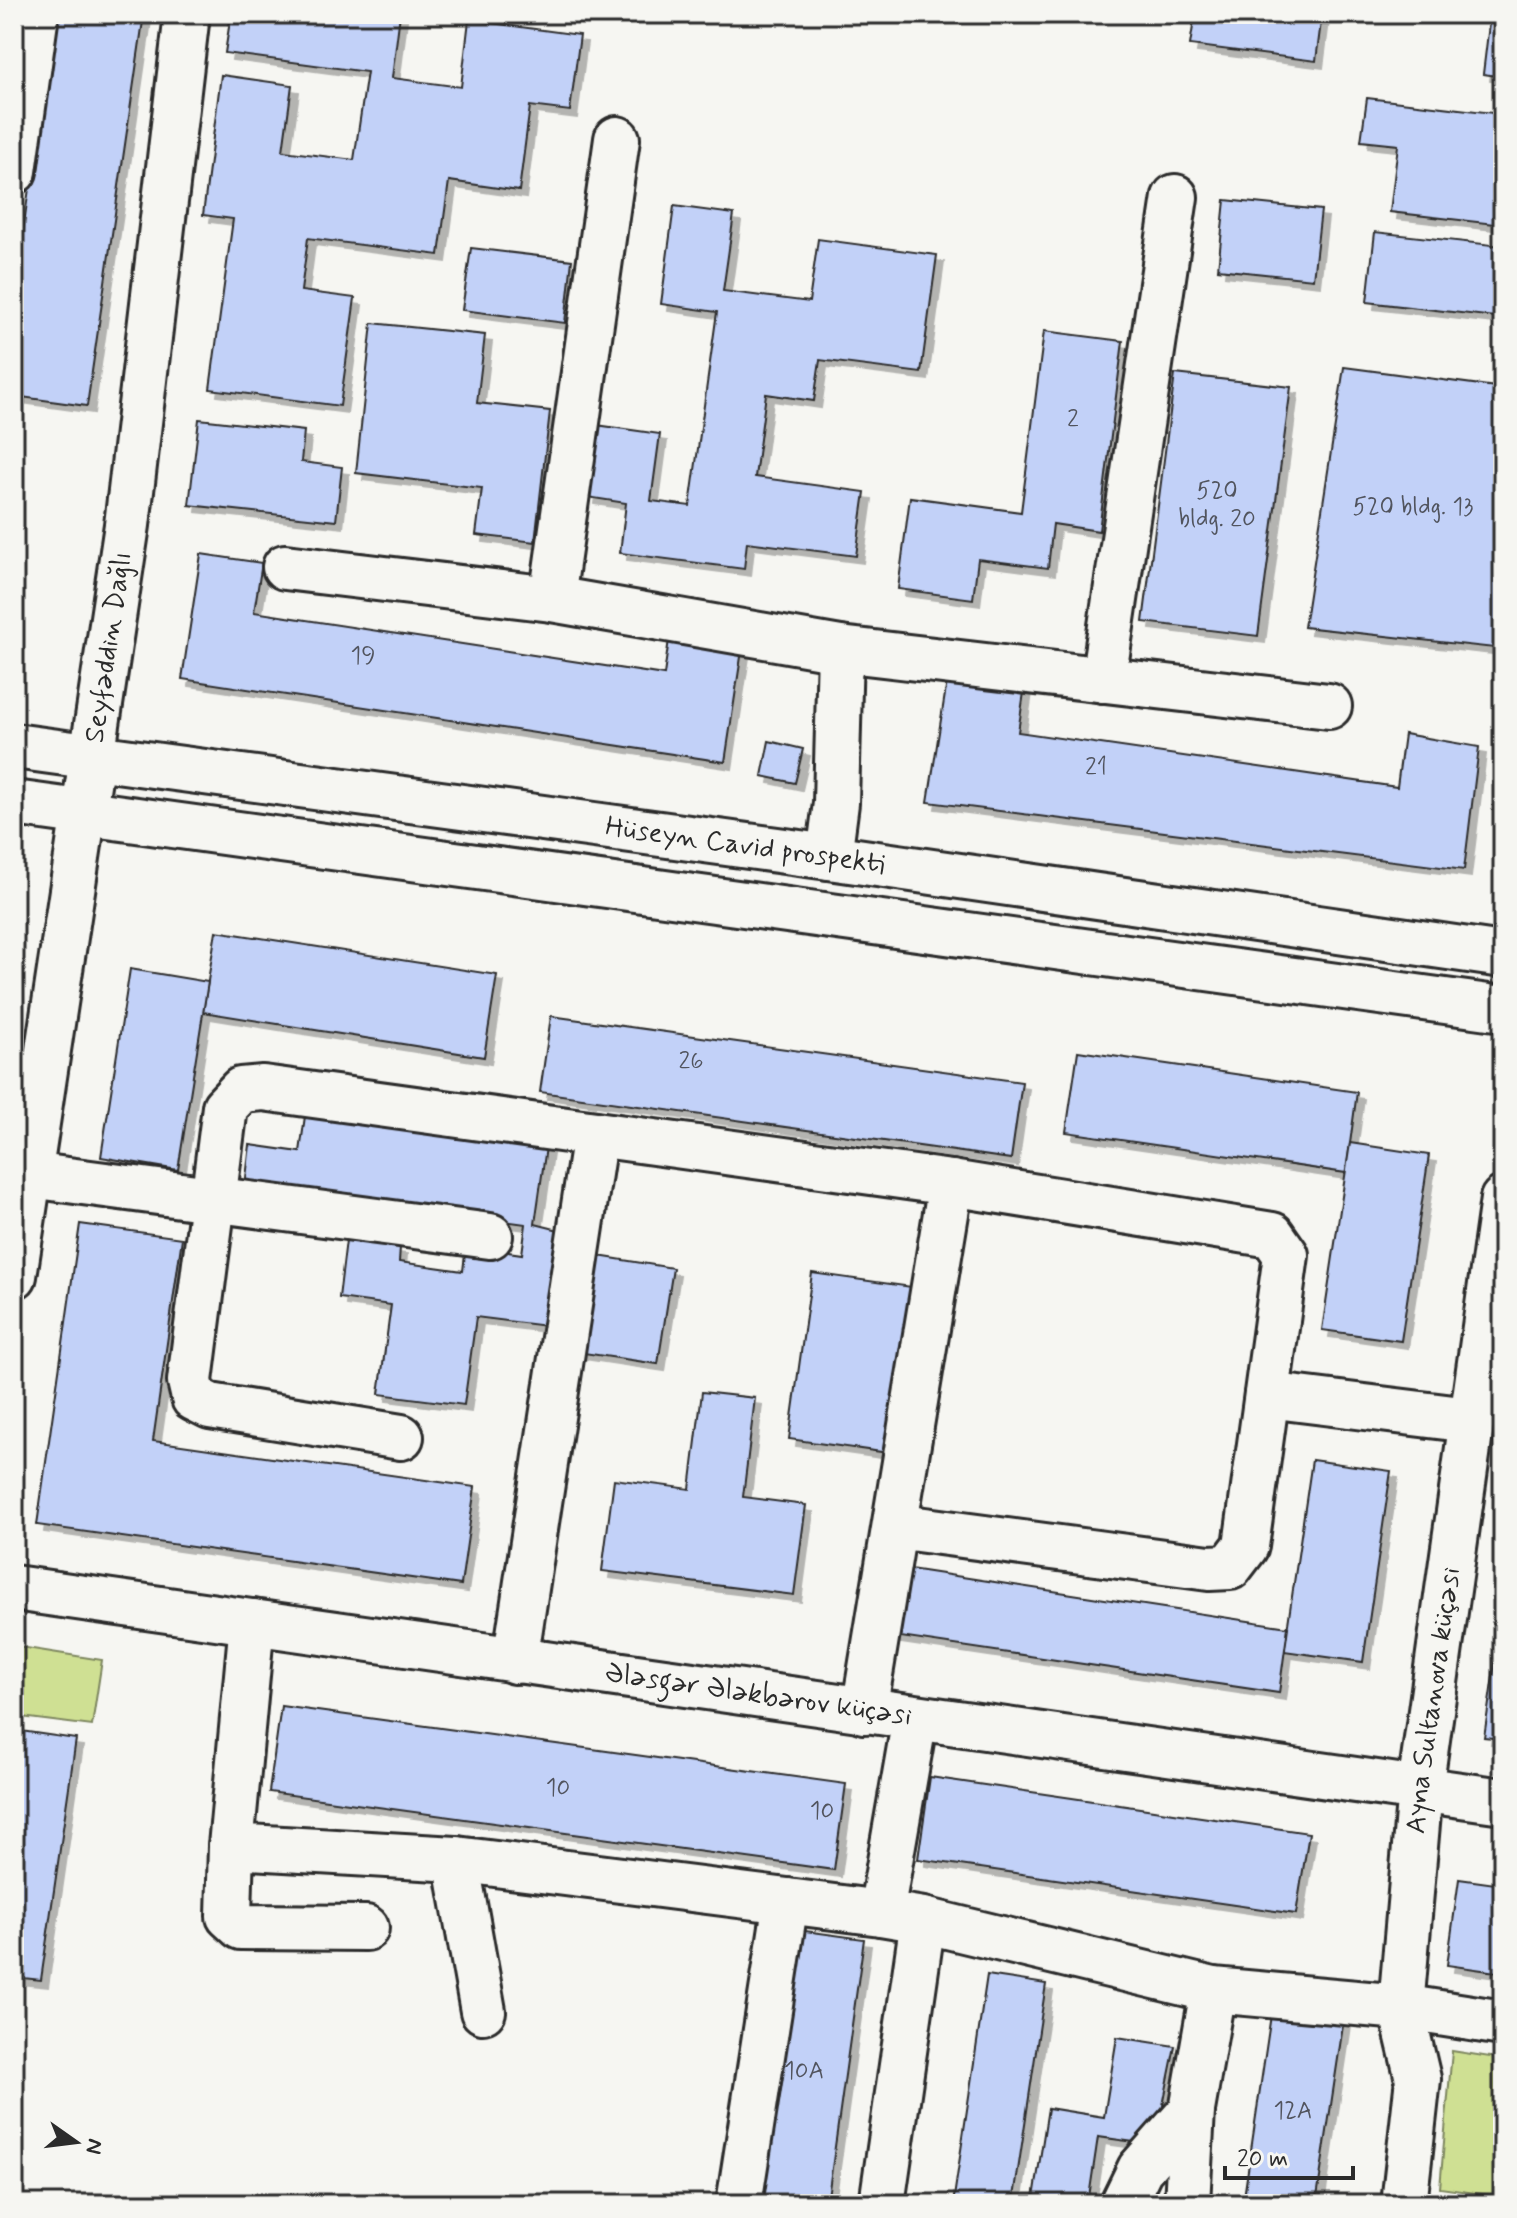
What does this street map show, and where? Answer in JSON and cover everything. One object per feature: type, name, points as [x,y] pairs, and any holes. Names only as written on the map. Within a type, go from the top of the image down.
[{"type":"street","points":[[14,171],[36,14]]},
{"type":"street","name":"Seyfəddin Dağlı","points":[[14,1276],[127,525],[187,14]]},
{"type":"street","points":[[552,599],[617,139]]},
{"type":"street","points":[[1103,680],[1175,197]]},
{"type":"street","points":[[285,567],[552,599],[840,649],[1329,706]]},
{"type":"street","points":[[829,857],[836,803],[840,649]]},
{"type":"street","name":"Hüseyn Cavid prospekti","points":[[14,746],[829,857],[1489,953]]},
{"type":"street","name":"Hüseyn Cavid prospekti","points":[[14,803],[1485,1007]]},
{"type":"street","points":[[401,1437],[210,1406],[194,1398],[190,1381],[225,1107],[241,1090],[263,1088],[951,1183],[1272,1235],[1286,1255],[1246,1546],[1230,1567],[1209,1568],[895,1526]]},
{"type":"street","points":[[515,1661],[595,1134]]},
{"type":"street","points":[[30,1175],[212,1202],[490,1236]]},
{"type":"street","points":[[864,1711],[951,1183]]},
{"type":"street","name":"Ayna Sultanova küçəsi","points":[[1404,2204],[1418,2079],[1401,2007],[1420,1789],[1503,1199]]},
{"type":"street","points":[[1267,1395],[1470,1420]]},
{"type":"street","name":"Ələsgər Ələkbərov küçəsi","points":[[14,1588],[1503,1801]]},
{"type":"street","points":[[252,1622],[231,1846],[229,1916],[241,1927],[366,1928]]},
{"type":"street","points":[[881,1913],[915,1718]]},
{"type":"street","points":[[231,1846],[456,1859],[881,1913],[923,1920],[1213,1990],[1401,2007],[1503,2023]]},
{"type":"street","points":[[456,1859],[483,2011]]},
{"type":"street","points":[[739,2204],[786,1901]]},
{"type":"street","points":[[882,2204],[923,1920]]},
{"type":"street","points":[[1187,2204],[1192,2110],[1213,1990]]},
{"type":"street","points":[[1123,2204],[1140,2169],[1192,2110]]},
{"type":"green space","points":[[14,1646],[102,1660],[92,1726],[14,1716]]},
{"type":"green space","points":[[1452,2051],[1503,2059],[1503,2197],[1440,2188]]},
{"type":"building","points":[[54,14],[144,14],[87,406],[14,396],[14,293]]},
{"type":"building","points":[[231,14],[400,14],[392,78],[461,87],[469,20],[580,35],[570,111],[530,106],[519,191],[449,181],[439,255],[308,238],[301,291],[355,298],[340,406],[210,389],[233,219],[203,215],[221,75],[292,85],[283,151],[354,160],[367,72],[225,53]]},
{"type":"building","points":[[1195,14],[1322,14],[1316,61],[1190,45]]},
{"type":"building","points":[[1471,14],[1503,14],[1503,77],[1483,74],[1490,16]]},
{"type":"building","points":[[1367,98],[1501,114],[1503,102],[1503,225],[1390,212],[1398,145],[1361,141]]},
{"type":"building","points":[[1225,200],[1321,210],[1313,279],[1218,269]]},
{"type":"building","points":[[674,206],[734,214],[723,291],[809,302],[818,239],[937,255],[921,373],[820,360],[814,401],[766,394],[755,477],[865,492],[856,556],[747,542],[744,569],[620,553],[626,503],[587,497],[596,425],[660,434],[651,501],[690,506],[717,312],[661,304]]},
{"type":"building","points":[[1503,231],[1503,318],[1367,302],[1375,232],[1501,246]]},
{"type":"building","points":[[471,248],[572,260],[565,323],[462,310]]},
{"type":"building","points":[[372,323],[485,335],[477,403],[550,411],[535,542],[476,535],[482,488],[356,473]]},
{"type":"building","points":[[1044,331],[1123,341],[1099,531],[1053,524],[1048,568],[978,559],[973,599],[898,589],[910,497],[1021,512]]},
{"type":"building","points":[[1344,367],[1503,388],[1503,649],[1304,627]]},
{"type":"building","points":[[1175,374],[1291,387],[1258,636],[1143,622]]},
{"type":"building","points":[[199,419],[304,431],[301,462],[342,467],[336,521],[189,505]]},
{"type":"building","points":[[201,554],[262,563],[254,612],[664,675],[671,625],[744,637],[725,762],[182,679]]},
{"type":"building","points":[[948,675],[1025,686],[1018,732],[1397,787],[1404,734],[1479,747],[1464,870],[928,802]]},
{"type":"building","points":[[769,741],[803,749],[795,783],[762,776]]},
{"type":"building","points":[[216,931],[497,975],[484,1057],[203,1012]]},
{"type":"building","points":[[130,969],[208,982],[178,1170],[101,1157]]},
{"type":"building","points":[[551,1016],[1022,1082],[1011,1159],[540,1092]]},
{"type":"building","points":[[1078,1051],[1357,1092],[1346,1173],[1066,1132]]},
{"type":"building","points":[[305,1116],[546,1147],[535,1224],[559,1230],[546,1326],[476,1317],[464,1405],[379,1394],[391,1305],[339,1298],[346,1240],[400,1247],[399,1262],[463,1271],[466,1246],[522,1254],[526,1224],[245,1186],[250,1145],[300,1152]]},
{"type":"building","points":[[1350,1143],[1429,1155],[1401,1341],[1322,1330]]},
{"type":"building","points":[[80,1224],[182,1238],[153,1441],[475,1487],[461,1585],[37,1525]]},
{"type":"building","points":[[592,1255],[673,1268],[658,1364],[577,1352]]},
{"type":"building","points":[[812,1273],[912,1287],[889,1453],[789,1439]]},
{"type":"building","points":[[702,1392],[755,1398],[743,1497],[806,1505],[794,1595],[602,1571],[614,1479],[690,1489]]},
{"type":"building","points":[[1312,1460],[1391,1471],[1363,1662],[1284,1651]]},
{"type":"building","points":[[897,1567],[1288,1627],[1279,1693],[887,1635]]},
{"type":"building","points":[[1503,1608],[1503,1739],[1484,1737]]},
{"type":"building","points":[[281,1706],[846,1784],[834,1870],[269,1792]]},
{"type":"building","points":[[14,1730],[76,1739],[41,1980],[14,1977]]},
{"type":"building","points":[[930,1777],[1309,1833],[1296,1914],[918,1859]]},
{"type":"building","points":[[1459,1879],[1503,1885],[1503,1973],[1447,1965]]},
{"type":"building","points":[[783,1928],[864,1939],[827,2204],[744,2204]]},
{"type":"building","points":[[987,1975],[1046,1984],[1013,2204],[953,2204]]},
{"type":"building","points":[[1272,2008],[1344,2019],[1316,2204],[1243,2204]]},
{"type":"building","points":[[1117,2037],[1175,2046],[1155,2145],[1098,2137],[1088,2204],[1033,2204],[1048,2108],[1104,2117]]}]
